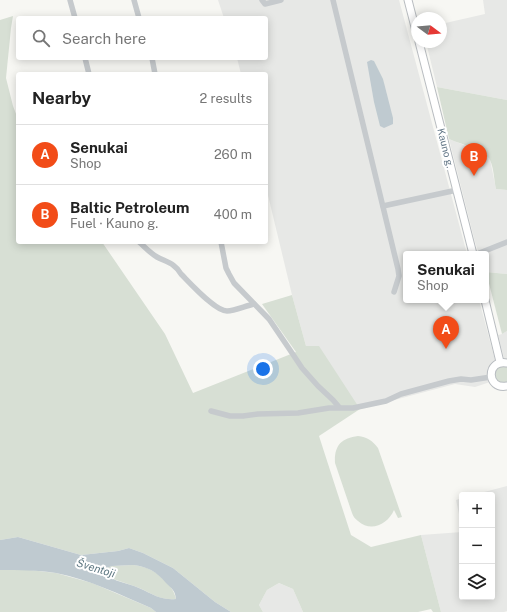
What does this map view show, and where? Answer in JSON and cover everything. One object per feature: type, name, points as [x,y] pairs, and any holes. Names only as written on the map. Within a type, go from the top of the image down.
[{"type":"main road","points":[[408,0],[411,12]]},
{"type":"main road","name":"Kauno g.","points":[[420,48],[472,251]]},
{"type":"main road","points":[[486,303],[504,362],[494,367],[491,372],[491,377],[498,386],[507,387]]},
{"type":"street","points":[[70,0],[74,16]]},
{"type":"street","points":[[134,0],[138,16]]},
{"type":"street","points":[[262,0],[265,4],[281,0]]},
{"type":"street","points":[[333,0],[399,276],[394,292]]},
{"type":"street","points":[[86,60],[88,72]]},
{"type":"street","points":[[152,60],[155,72]]},
{"type":"street","points":[[383,206],[456,190]]},
{"type":"street","points":[[484,251],[507,242]]},
{"type":"street","points":[[141,244],[158,258],[168,261],[179,269],[181,274],[204,297],[219,309],[228,311],[254,304]]},
{"type":"street","points":[[221,244],[226,268],[234,283],[269,319],[302,368],[339,408]]},
{"type":"street","points":[[210,410],[230,416],[243,416],[298,413],[329,408],[353,408],[386,401],[402,394],[449,381],[491,377]]},
{"type":"shaded area","points":[[218,0],[399,0],[466,251],[403,251],[403,303],[480,303],[495,360],[490,370],[490,382],[475,387],[455,384],[360,409],[306,346],[268,195],[268,72],[240,72],[238,60],[268,60],[268,16],[223,16]]},
{"type":"shaded area","points":[[483,0],[507,0],[507,100],[437,87],[427,48],[447,48],[447,23],[485,14]]},
{"type":"shaded area","points":[[13,16],[6,78],[16,114],[16,244],[103,244],[165,334],[193,393],[296,352],[262,304],[292,295],[306,346],[319,346],[360,409],[319,436],[351,535],[371,547],[421,535],[441,612],[433,612],[431,609],[418,612],[303,612],[293,589],[279,583],[267,590],[259,605],[263,612],[231,612],[215,602],[173,568],[143,553],[129,548],[118,551],[81,555],[18,537],[0,540],[0,20]]},
{"type":"shaded area","points":[[437,87],[507,100],[507,190],[496,189],[490,160],[484,153],[449,139]]},
{"type":"shaded area","points":[[449,139],[487,155],[490,159],[496,189],[507,190],[507,274],[489,272],[489,251],[478,251]]},
{"type":"shaded area","points":[[489,272],[507,274],[507,331],[502,334],[489,284]]},
{"type":"shaded area","points":[[507,331],[507,360],[504,358],[498,335]]},
{"type":"shaded area","points":[[500,366],[507,367],[507,383],[499,382],[495,378],[495,372]]},
{"type":"shaded area","points":[[358,436],[369,439],[378,448],[402,517],[398,518],[394,510],[388,519],[383,523],[368,526],[363,525],[353,515],[335,463],[335,457],[337,448],[343,441]]},
{"type":"shaded area","points":[[507,486],[507,611],[441,612],[421,535],[459,532],[459,600],[495,600],[495,492],[484,492]]},
{"type":"shaded area","points":[[459,499],[459,514],[456,500]]},
{"type":"shaded area","points":[[133,565],[147,568],[159,575],[170,586],[176,599],[164,599],[140,588],[115,580],[104,574],[104,569],[112,566]]},
{"type":"shaded area","points":[[21,569],[56,573],[92,583],[151,608],[156,612],[0,612],[0,570]]},
{"type":"shaded area","points":[[279,583],[293,589],[303,612],[263,612],[259,605],[267,590]]},
{"type":"water","points":[[371,60],[374,61],[383,79],[393,118],[393,124],[384,128],[380,126],[374,102],[367,62]]},
{"type":"water","name":"Šventoji","points":[[18,537],[81,555],[118,551],[129,548],[143,553],[173,568],[215,602],[231,612],[156,612],[151,608],[80,579],[42,571],[0,570],[0,540]],"holes":[[[112,566],[138,566],[147,568],[159,575],[173,590],[176,599],[164,599],[104,574],[104,569]]]},
{"type":"place","name":"Baltic Petroleum","points":[[474,176]]},
{"type":"place","name":"Senukai","points":[[446,349]]}]
